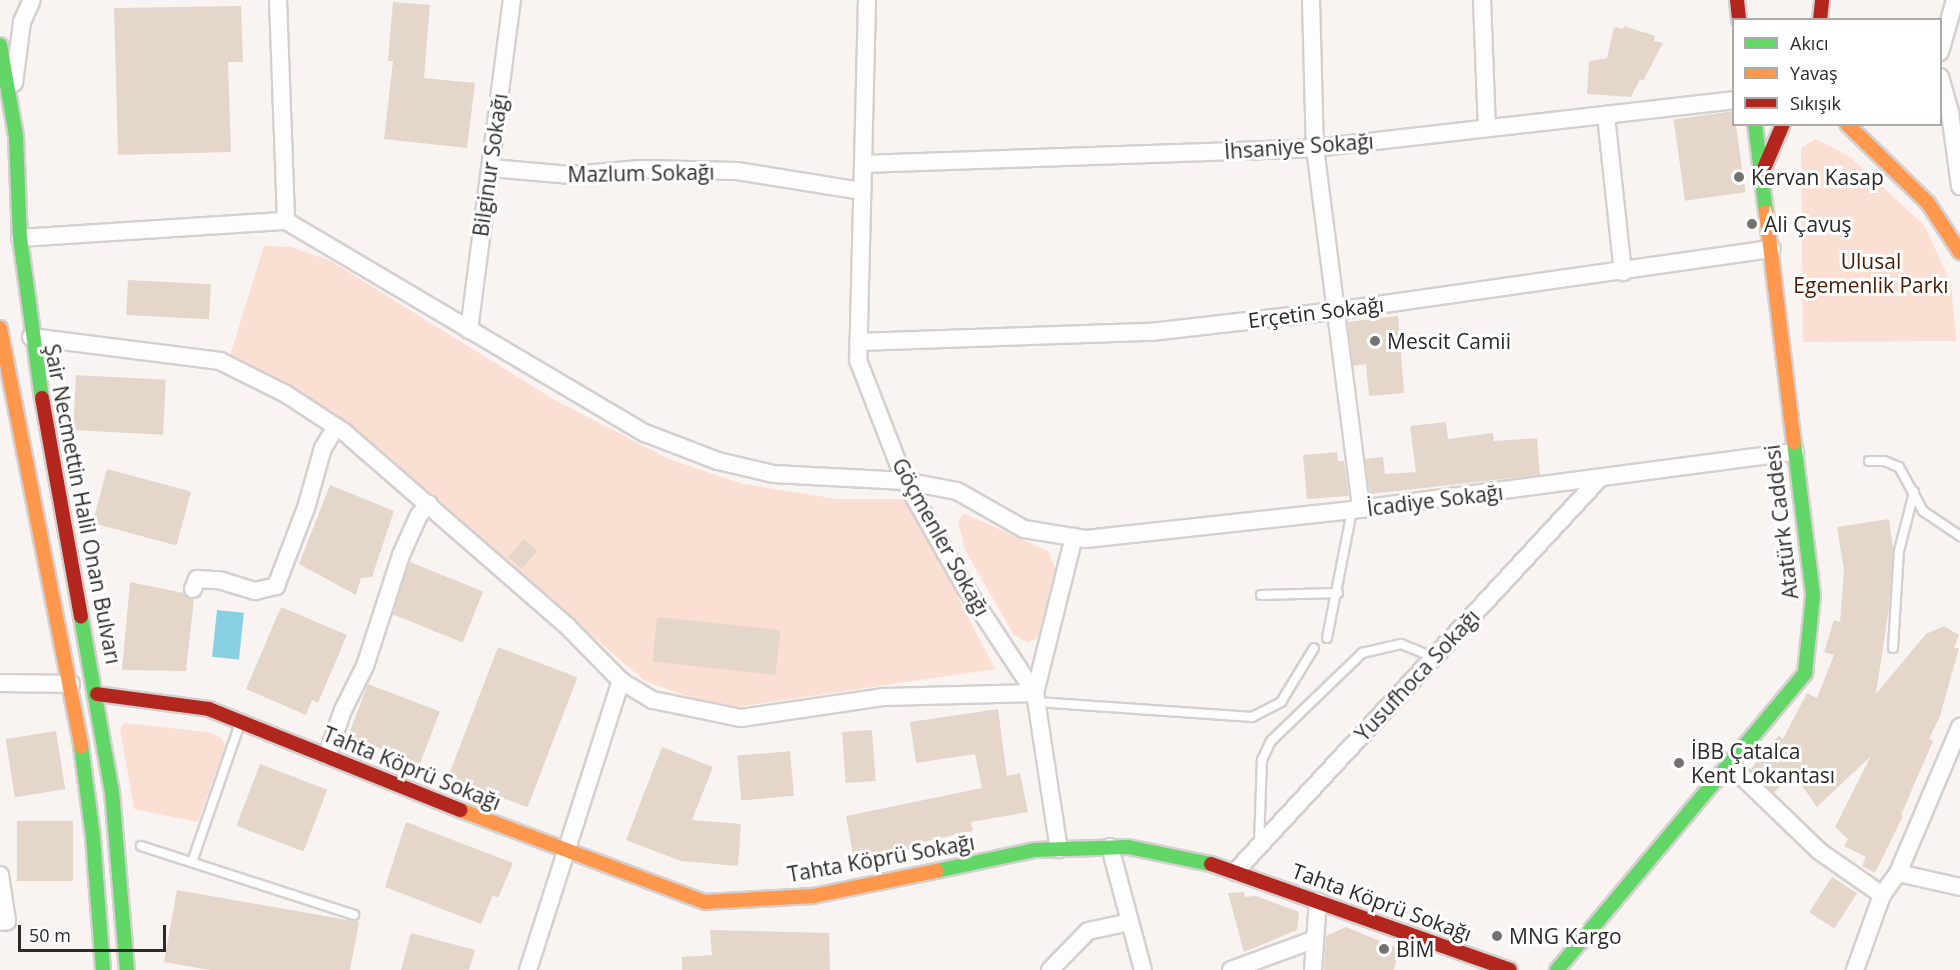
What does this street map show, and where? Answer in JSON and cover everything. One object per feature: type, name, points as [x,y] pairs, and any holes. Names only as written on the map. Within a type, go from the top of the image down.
[{"type":"main road","points":[[1737,0],[1739,18]]},
{"type":"main road","points":[[1820,18],[1822,0]]},
{"type":"main road","name":"Şair Necmettin Halil Onan Bulvarı","points":[[0,45],[15,132],[20,238],[31,337],[97,694],[112,792],[127,970]]},
{"type":"main road","name":"Atatürk Caddesi","points":[[1557,970],[1805,673],[1814,595],[1755,126]]},
{"type":"main road","points":[[1762,173],[1782,126]]},
{"type":"main road","points":[[1849,126],[1928,202],[1960,252]]},
{"type":"main road","points":[[0,145],[15,132]]},
{"type":"main road","points":[[2,338],[71,684],[93,837],[103,970]]},
{"type":"main road","name":"Tahta Köprü Sokağı","points":[[97,694],[209,709],[568,853],[705,902],[813,896],[1035,850],[1128,847],[1197,861],[1235,872],[1475,964],[1510,970]]},
{"type":"street","points":[[7,88],[22,22],[32,0]]},
{"type":"street","points":[[20,238],[286,221],[278,0]]},
{"type":"street","name":"Bilginur Sokağı","points":[[469,330],[481,222],[491,168],[512,0]]},
{"type":"street","name":"Göçmenler Sokağı","points":[[867,0],[858,360],[905,481],[965,587],[1036,698],[1059,849]]},
{"type":"street","points":[[1311,0],[1315,148],[1356,510]]},
{"type":"street","points":[[1482,0],[1487,128]]},
{"type":"street","points":[[1942,48],[1955,0]]},
{"type":"street","points":[[1942,81],[1950,113],[1960,186]]},
{"type":"street","name":"İhsaniye Sokağı","points":[[863,164],[1315,148],[1732,100]]},
{"type":"street","points":[[1606,116],[1623,272]]},
{"type":"street","name":"Mazlum Sokağı","points":[[491,168],[571,175],[640,169],[737,171],[862,191]]},
{"type":"street","name":"İcadiye Sokağı","points":[[286,221],[645,433],[718,461],[774,474],[905,481],[957,491],[1024,529],[1074,537],[1356,510],[1795,452]]},
{"type":"street","name":"Erçetin Sokağı","points":[[858,342],[1151,332],[1335,311],[1623,272],[1772,249]]},
{"type":"street","points":[[31,337],[220,361],[286,394],[336,427],[429,504],[568,627],[621,681],[653,700],[741,718],[884,697],[1036,698],[1074,537]]},
{"type":"street","points":[[193,589],[197,579],[228,582],[255,591],[276,586],[306,508],[323,448],[336,427]]},
{"type":"street","name":"Yusufhoca Sokağı","points":[[1235,872],[1599,478]]},
{"type":"street","points":[[327,756],[343,710],[365,666],[401,555],[419,515],[429,504]]},
{"type":"street","points":[[528,970],[568,853],[621,681]]},
{"type":"street","points":[[0,683],[71,684]]},
{"type":"street","points":[[1855,970],[1882,895],[1898,873],[1960,727]]},
{"type":"street","points":[[1729,764],[1819,851],[1882,895]]},
{"type":"street","points":[[1110,847],[1143,970]]},
{"type":"street","points":[[1898,873],[1960,887]]},
{"type":"street","points":[[0,875],[7,921],[0,922]]},
{"type":"street","points":[[1313,970],[1313,940],[1318,902]]},
{"type":"street","points":[[1050,970],[1088,931],[1130,922]]},
{"type":"street","points":[[1231,970],[1313,940]]},
{"type":"lane","points":[[1869,461],[1884,461],[1899,467],[1923,511],[1960,536]]},
{"type":"lane","points":[[1893,648],[1899,551],[1914,492]]},
{"type":"lane","points":[[1328,638],[1356,510]]},
{"type":"lane","points":[[1261,595],[1338,593]]},
{"type":"lane","points":[[1259,847],[1262,760],[1271,741],[1362,653],[1401,644],[1434,657]]},
{"type":"lane","points":[[1036,698],[1252,717],[1281,702],[1314,648]]},
{"type":"lane","points":[[192,862],[240,722]]},
{"type":"lane","points":[[141,846],[354,915]]},
{"type":"green space","name":"Ulusal Egemenlik Parkı","points":[[1816,139],[1849,156],[1924,225],[1951,283],[1956,341],[1803,342],[1801,148]]},
{"type":"green space","points":[[264,246],[291,247],[331,261],[553,399],[669,459],[743,484],[837,499],[907,499],[995,669],[723,709],[645,681],[356,434],[229,359]]},
{"type":"green space","points":[[963,513],[1048,551],[1056,570],[1044,625],[1036,639],[1027,642],[1014,635],[966,552],[958,522]]},
{"type":"green space","points":[[125,723],[207,732],[219,736],[226,744],[198,822],[134,809],[120,729]]},
{"type":"water","points":[[217,610],[244,613],[239,660],[212,657]]},
{"type":"building","points":[[393,2],[430,5],[424,78],[475,83],[467,148],[384,139],[393,61],[388,61]]},
{"type":"building","points":[[241,6],[243,62],[228,62],[231,152],[118,155],[114,8]]},
{"type":"building","points":[[1624,26],[1655,36],[1654,41],[1663,43],[1643,81],[1640,79],[1631,97],[1587,94],[1589,61],[1607,58],[1614,27],[1623,29]]},
{"type":"building","points":[[1732,111],[1732,126],[1736,126],[1745,192],[1685,201],[1674,119]]},
{"type":"building","points":[[128,280],[211,284],[209,319],[126,315]]},
{"type":"building","name":"Mescit Camii","points":[[1398,316],[1404,393],[1369,396],[1366,364],[1353,366],[1348,322]]},
{"type":"building","points":[[76,375],[166,380],[163,435],[73,430]]},
{"type":"building","points":[[1446,422],[1448,439],[1493,433],[1494,441],[1537,438],[1540,475],[1370,494],[1365,459],[1383,457],[1385,474],[1416,472],[1410,426]]},
{"type":"building","points":[[1337,452],[1338,461],[1344,461],[1349,496],[1307,499],[1303,455]]},
{"type":"building","points":[[107,469],[191,492],[177,546],[93,523]]},
{"type":"building","points":[[330,485],[394,511],[372,577],[361,578],[356,595],[299,564]]},
{"type":"building","points":[[1889,519],[1893,548],[1889,608],[1876,694],[1926,634],[1944,626],[1959,635],[1954,648],[1959,648],[1940,716],[1929,739],[1933,741],[1901,815],[1903,816],[1875,873],[1862,866],[1866,857],[1844,846],[1848,839],[1835,827],[1871,756],[1817,807],[1793,773],[1774,793],[1750,770],[1779,735],[1783,739],[1807,693],[1817,698],[1834,655],[1824,652],[1834,620],[1840,622],[1844,570],[1837,527]]},
{"type":"building","points":[[524,539],[538,551],[522,569],[508,557]]},
{"type":"building","points":[[410,562],[483,592],[463,643],[389,613]]},
{"type":"building","points":[[130,582],[183,593],[194,599],[186,671],[122,670]]},
{"type":"building","points":[[281,607],[347,635],[318,703],[312,700],[306,715],[246,689]]},
{"type":"building","points":[[657,617],[780,630],[776,675],[652,662]]},
{"type":"building","points":[[498,647],[577,677],[528,807],[448,777]]},
{"type":"building","points":[[368,684],[440,712],[420,764],[348,736]]},
{"type":"building","points":[[998,709],[1007,776],[1020,773],[1028,812],[971,822],[973,831],[923,842],[923,846],[854,860],[846,816],[982,788],[975,754],[916,763],[910,722]]},
{"type":"building","points":[[872,730],[876,781],[846,783],[842,732]]},
{"type":"building","points":[[56,731],[65,789],[15,797],[6,739]]},
{"type":"building","points":[[662,747],[713,767],[692,820],[741,824],[738,866],[681,861],[626,840]]},
{"type":"building","points":[[790,751],[794,796],[741,800],[737,756]]},
{"type":"building","points":[[260,764],[327,790],[304,851],[236,826]]},
{"type":"building","points":[[17,821],[73,821],[73,881],[17,881]]},
{"type":"building","points":[[406,822],[513,863],[498,898],[493,895],[481,924],[385,887]]},
{"type":"building","points":[[1832,877],[1857,893],[1834,929],[1809,912]]},
{"type":"building","points":[[177,890],[359,922],[350,970],[210,970],[164,962]]},
{"type":"building","points":[[1244,892],[1245,897],[1256,896],[1299,912],[1297,930],[1244,952],[1228,893]]},
{"type":"building","points":[[1346,927],[1399,949],[1394,970],[1324,970],[1326,936]]},
{"type":"building","points":[[710,930],[829,933],[830,970],[682,970],[682,957],[712,955]]},
{"type":"building","points":[[411,933],[475,950],[469,970],[401,970]]},
{"type":"traffic: fast","points":[[0,45],[16,136],[20,238],[42,398]]},
{"type":"traffic: fast","points":[[1755,126],[1766,212]]},
{"type":"traffic: fast","points":[[1557,970],[1805,673],[1813,595],[1794,442]]},
{"type":"traffic: fast","points":[[81,617],[112,792],[127,970]]},
{"type":"traffic: fast","points":[[81,746],[93,837],[103,970]]},
{"type":"traffic: fast","points":[[936,871],[1035,850],[1128,847],[1211,864]]},
{"type":"traffic: slow","points":[[1849,126],[1928,203],[1960,252]]},
{"type":"traffic: slow","points":[[1766,212],[1794,442]]},
{"type":"traffic: slow","points":[[0,328],[81,746]]},
{"type":"traffic: slow","points":[[460,810],[705,902],[813,896],[936,871]]},
{"type":"traffic: jam","points":[[1737,0],[1739,18]]},
{"type":"traffic: jam","points":[[1820,18],[1822,0]]},
{"type":"traffic: jam","points":[[1762,173],[1782,126]]},
{"type":"traffic: jam","points":[[42,398],[81,617]]},
{"type":"traffic: jam","points":[[97,694],[209,709],[460,810]]},
{"type":"traffic: jam","points":[[1211,864],[1510,970]]},
{"type":"place","name":"Kervan Kasap","points":[[1739,177]]},
{"type":"place","name":"Ali Çavuş","points":[[1752,224]]},
{"type":"place","name":"Mescit Camii","points":[[1375,341]]},
{"type":"place","name":"İBB Çatalca Kent Lokantası","points":[[1679,763]]},
{"type":"place","name":"MNG Kargo","points":[[1497,936]]},
{"type":"place","name":"BİM","points":[[1384,949]]}]
